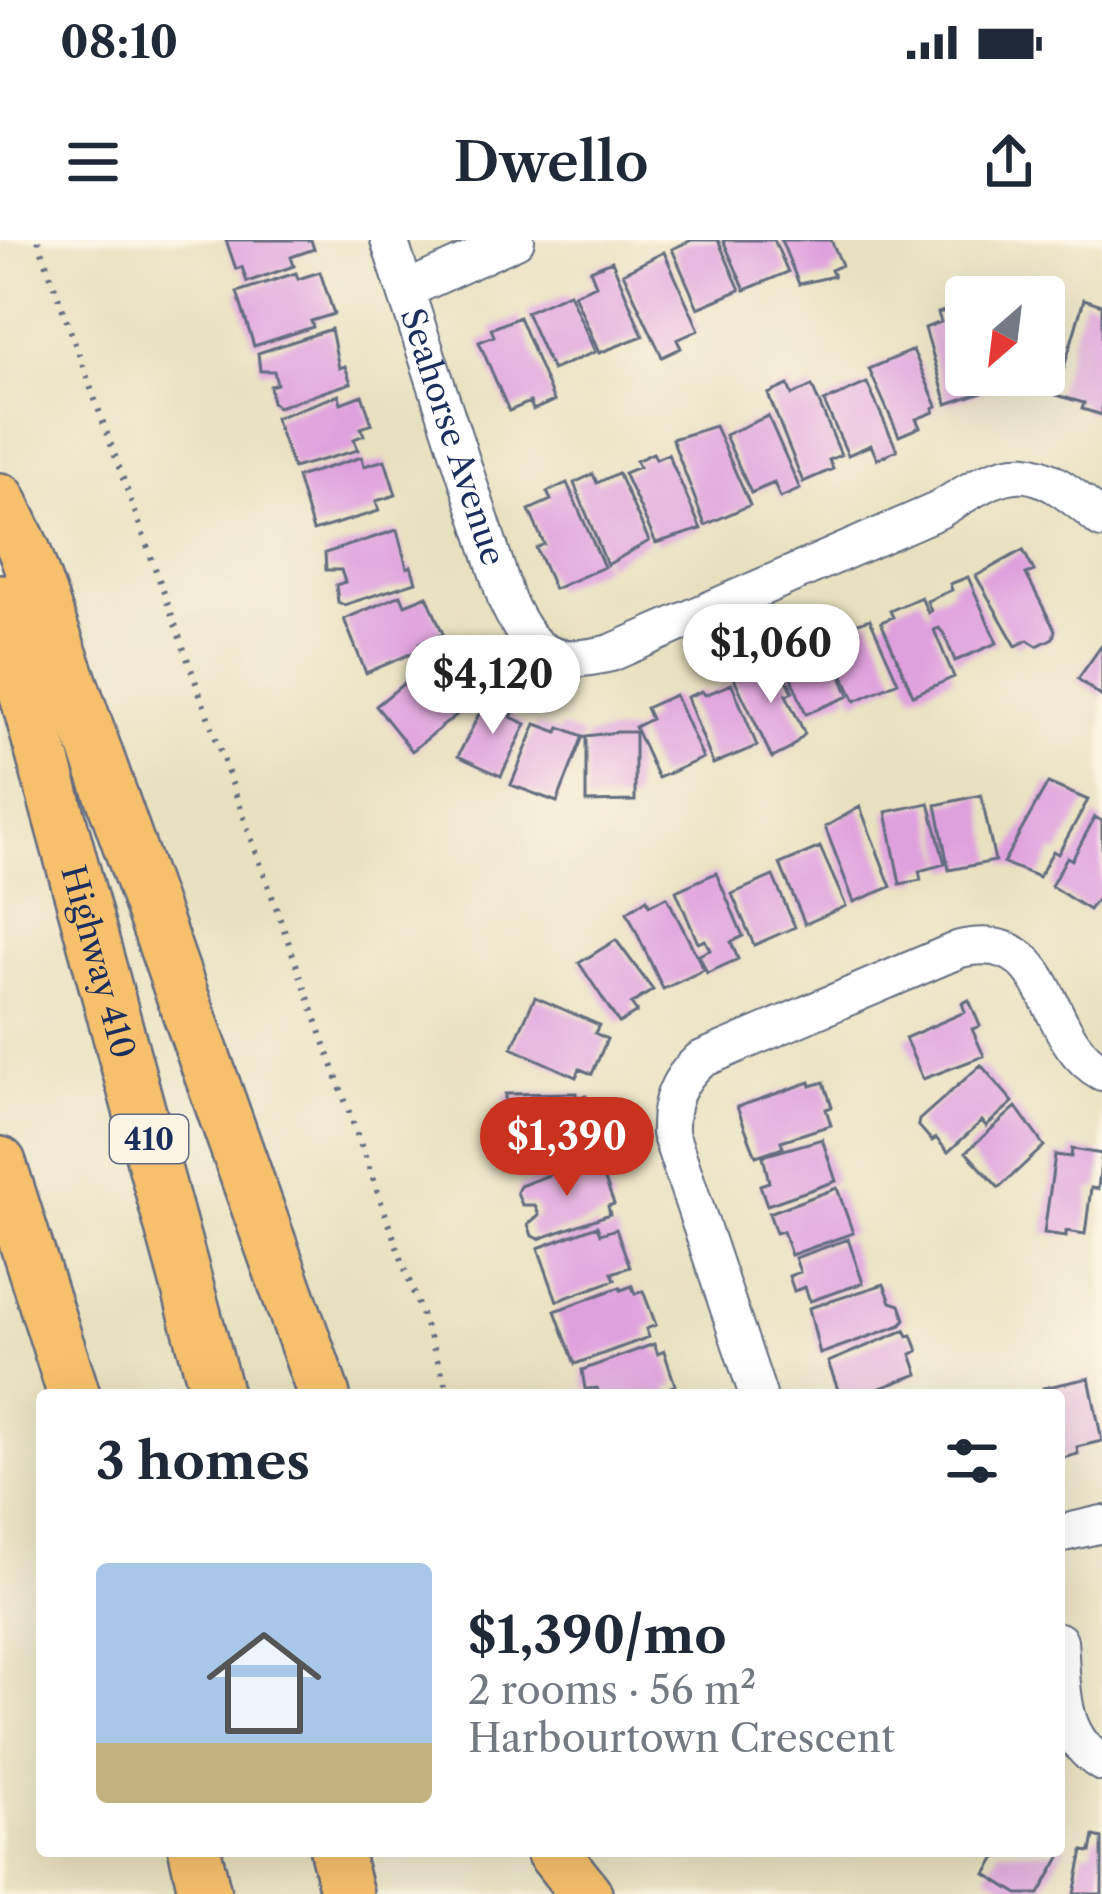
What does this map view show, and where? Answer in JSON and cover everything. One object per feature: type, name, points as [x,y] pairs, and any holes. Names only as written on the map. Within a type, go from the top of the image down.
[{"type":"highway","points":[[0,499],[25,552],[322,1389]]},
{"type":"highway","name":"Highway 410","points":[[0,600],[8,660],[215,1389]]},
{"type":"highway","points":[[0,1162],[72,1389]]},
{"type":"highway","points":[[196,1857],[205,1894]]},
{"type":"highway","points":[[338,1857],[347,1894]]},
{"type":"highway","points":[[557,1857],[586,1894]]},
{"type":"street","name":"Seahorse Avenue","points":[[389,240],[507,601],[522,633],[546,655],[573,662],[611,652],[939,510],[976,486],[1006,475],[1039,475],[1058,483],[1102,520]]},
{"type":"street","points":[[406,290],[515,240]]},
{"type":"street","points":[[756,1389],[670,1133],[669,1111],[687,1072],[700,1060],[960,949],[994,945],[1019,955],[1037,974],[1067,1042],[1102,1072]]},
{"type":"street","points":[[1065,1533],[1102,1524]]},
{"type":"street","points":[[1065,1716],[1073,1737],[1102,1763]]},
{"type":"path","points":[[38,240],[448,1389]]},
{"type":"building","points":[[226,240],[311,240],[314,249],[291,257],[294,266],[247,282],[242,267],[236,269]]},
{"type":"building","points":[[692,240],[718,240],[740,290],[698,308],[672,249]]},
{"type":"building","points":[[723,240],[774,240],[788,272],[745,290]]},
{"type":"building","points":[[781,240],[831,240],[842,265],[831,270],[834,276],[799,284]]},
{"type":"building","points":[[664,252],[699,330],[677,340],[681,348],[662,357],[623,273]]},
{"type":"building","points":[[612,261],[643,336],[599,353],[574,294],[596,285],[590,270]]},
{"type":"building","points":[[320,272],[334,314],[311,321],[313,327],[254,346],[237,292],[296,273],[298,279]]},
{"type":"building","points":[[569,293],[595,352],[552,370],[526,312]]},
{"type":"building","points":[[1084,299],[1102,305],[1102,415],[1082,409],[1084,403],[1060,396],[1065,396],[1065,364]]},
{"type":"building","points":[[945,311],[945,396],[970,396],[947,404],[925,328],[941,322],[938,313]]},
{"type":"building","points":[[519,317],[554,401],[533,410],[530,402],[509,411],[479,342],[494,336],[491,329]]},
{"type":"building","points":[[331,329],[339,368],[345,366],[351,383],[278,407],[272,402],[270,386],[277,384],[274,371],[260,371],[258,353]]},
{"type":"building","points":[[913,350],[937,406],[916,419],[920,427],[899,436],[869,369]]},
{"type":"building","points":[[867,383],[897,450],[877,459],[871,445],[848,455],[824,402]]},
{"type":"building","points":[[788,385],[792,395],[812,386],[841,455],[829,460],[833,469],[803,482],[768,394]]},
{"type":"building","points":[[339,395],[341,403],[362,395],[372,424],[361,428],[364,435],[354,439],[358,450],[293,468],[275,418]]},
{"type":"building","points":[[768,416],[800,489],[780,498],[774,483],[751,493],[725,435]]},
{"type":"building","points":[[715,426],[750,505],[705,525],[672,439]]},
{"type":"building","points":[[653,453],[656,459],[668,454],[701,529],[656,543],[624,473]]},
{"type":"building","points":[[362,457],[364,466],[385,460],[396,495],[376,501],[379,511],[313,531],[297,477]]},
{"type":"building","points":[[618,473],[649,541],[607,565],[574,483],[593,474],[597,483]]},
{"type":"building","points":[[567,483],[604,567],[554,589],[536,548],[544,544],[529,510],[551,500],[547,492]]},
{"type":"building","points":[[397,530],[407,568],[411,566],[416,582],[344,605],[338,602],[336,585],[345,582],[341,570],[326,570],[325,553]]},
{"type":"building","points":[[1023,550],[1034,571],[1026,574],[1055,630],[1053,638],[1037,646],[1028,640],[1016,646],[976,576]]},
{"type":"building","points":[[968,577],[997,643],[955,661],[944,634],[939,628],[934,630],[954,677],[913,695],[881,622],[893,617],[890,611],[921,597],[928,613],[927,601]]},
{"type":"building","points":[[401,595],[405,605],[427,596],[443,634],[419,643],[422,649],[366,673],[344,619]]},
{"type":"building","points":[[870,619],[898,682],[855,701],[828,642]]},
{"type":"building","points":[[808,640],[812,647],[827,641],[849,696],[806,714],[784,660],[797,654],[794,646]]},
{"type":"building","points":[[1102,645],[1102,697],[1078,679]]},
{"type":"building","points":[[776,657],[793,692],[786,695],[805,734],[772,758],[733,676]]},
{"type":"building","points":[[452,659],[476,688],[460,701],[465,708],[412,751],[376,706],[429,663],[436,672]]},
{"type":"building","points":[[732,684],[757,746],[713,764],[687,697]]},
{"type":"building","points":[[675,695],[703,758],[658,778],[635,727],[651,719],[646,708]]},
{"type":"building","points":[[501,699],[516,707],[511,717],[526,724],[501,776],[458,756],[486,700],[497,705]]},
{"type":"building","points":[[536,724],[583,736],[557,802],[511,785]]},
{"type":"building","points":[[635,732],[635,801],[586,802],[586,736]]},
{"type":"building","points":[[1048,783],[1088,800],[1058,854],[1053,851],[1039,877],[1003,863]]},
{"type":"building","points":[[981,795],[995,861],[949,870],[936,805]]},
{"type":"building","points":[[929,803],[945,864],[919,871],[921,880],[900,884],[886,812]]},
{"type":"building","points":[[860,807],[891,887],[854,902],[825,827]]},
{"type":"building","points":[[1095,817],[1102,821],[1102,893],[1089,910],[1051,886],[1067,857],[1072,860]]},
{"type":"building","points":[[820,847],[846,906],[805,924],[780,864]]},
{"type":"building","points":[[716,873],[743,936],[731,942],[738,959],[707,973],[699,955],[710,950],[705,940],[698,943],[676,891]]},
{"type":"building","points":[[773,876],[795,927],[754,945],[732,894]]},
{"type":"building","points":[[667,897],[704,970],[663,989],[627,912],[647,899],[649,905]]},
{"type":"building","points":[[616,940],[653,990],[631,1004],[637,1012],[619,1023],[579,963]]},
{"type":"building","points":[[535,997],[599,1025],[595,1033],[607,1039],[592,1074],[580,1069],[576,1077],[512,1048]]},
{"type":"building","points":[[969,1000],[980,1026],[972,1029],[984,1056],[923,1079],[905,1038],[965,1012],[962,1003]]},
{"type":"building","points":[[981,1065],[1013,1102],[986,1126],[982,1121],[948,1152],[936,1138],[932,1141],[919,1120]]},
{"type":"building","points":[[810,1082],[811,1086],[824,1082],[832,1107],[826,1109],[831,1125],[781,1141],[783,1147],[756,1156],[737,1107]]},
{"type":"building","points":[[576,1093],[592,1102],[592,1139],[586,1139],[586,1149],[506,1151],[505,1094]]},
{"type":"building","points":[[1016,1107],[1044,1146],[999,1188],[966,1152]]},
{"type":"building","points":[[822,1139],[836,1181],[767,1205],[760,1185],[769,1182],[763,1156]]},
{"type":"building","points":[[1072,1149],[1102,1154],[1098,1189],[1091,1188],[1085,1234],[1044,1233],[1055,1155],[1071,1157]]},
{"type":"building","points":[[591,1159],[595,1171],[601,1169],[614,1204],[608,1206],[610,1214],[539,1239],[532,1236],[528,1224],[539,1215],[535,1205],[522,1205],[517,1192],[520,1186]]},
{"type":"building","points":[[837,1188],[853,1233],[791,1255],[783,1231],[776,1233],[769,1213]]},
{"type":"building","points":[[597,1226],[600,1234],[616,1229],[630,1267],[612,1273],[615,1280],[557,1301],[538,1248]]},
{"type":"building","points":[[848,1239],[863,1283],[810,1301],[805,1287],[794,1291],[789,1276],[800,1272],[795,1258]]},
{"type":"building","points":[[884,1284],[891,1302],[900,1305],[905,1319],[901,1325],[820,1354],[809,1308]]},
{"type":"building","points":[[632,1286],[635,1294],[643,1291],[656,1325],[646,1329],[649,1337],[575,1364],[555,1311]]},
{"type":"building","points":[[905,1330],[918,1351],[911,1354],[918,1374],[878,1389],[838,1389],[828,1362]]},
{"type":"building","points":[[654,1344],[658,1354],[664,1351],[675,1385],[668,1389],[585,1389],[582,1370]]},
{"type":"building","points":[[1089,1378],[1102,1441],[1077,1447],[1078,1454],[1065,1457],[1065,1389],[1043,1388]]},
{"type":"building","points":[[1094,1836],[1102,1838],[1102,1894],[1074,1894],[1083,1851],[1091,1852]]},
{"type":"building","points":[[996,1857],[1060,1857],[1039,1894],[1018,1894],[986,1874]]}]
